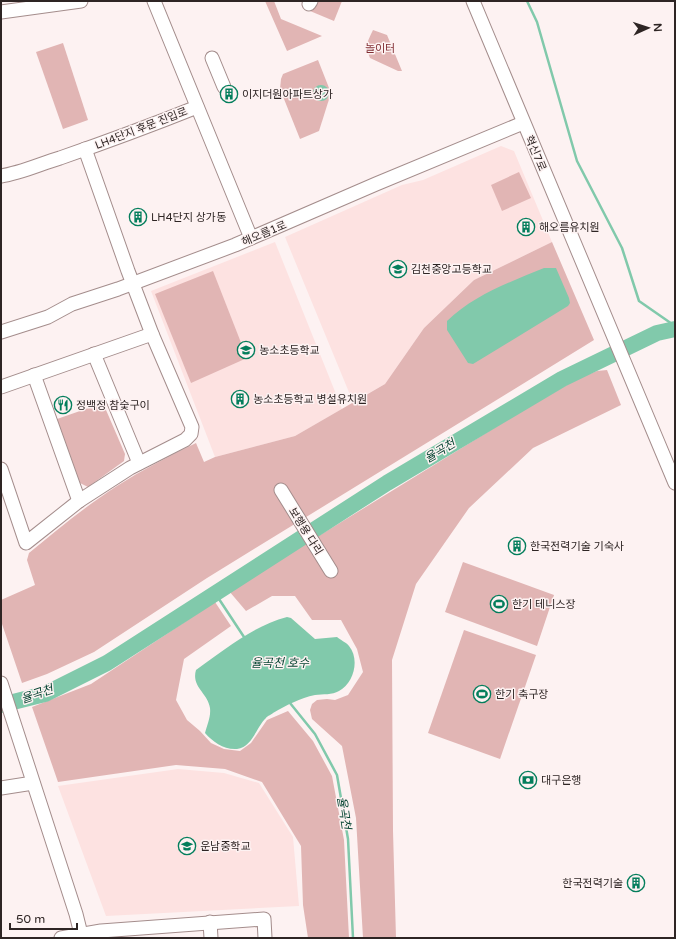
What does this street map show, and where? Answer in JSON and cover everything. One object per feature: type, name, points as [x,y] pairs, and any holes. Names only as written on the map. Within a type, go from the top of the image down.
[{"type":"street","points":[[1,12],[81,1]]},
{"type":"street","points":[[154,1],[251,238]]},
{"type":"street","name":"혁신7로","points":[[472,1],[675,483]]},
{"type":"street","points":[[212,58],[224,87]]},
{"type":"street","name":"LH4단지 후문 진입로","points":[[1,176],[14,173],[151,126],[197,107]]},
{"type":"street","name":"해오름1로","points":[[1,332],[48,317],[72,304],[133,283],[251,238],[523,123]]},
{"type":"street","points":[[1,469],[26,544],[79,501],[139,463],[185,440],[191,434],[192,427],[152,334],[85,149]]},
{"type":"street","points":[[1,386],[152,334]]},
{"type":"street","points":[[94,354],[139,463]]},
{"type":"street","points":[[34,374],[79,501]]},
{"type":"street","name":"보행용 다리","points":[[281,490],[331,572]]},
{"type":"street","points":[[1,683],[82,936]]},
{"type":"street","points":[[1,788],[33,783]]},
{"type":"street","points":[[61,938],[147,932],[210,922],[264,919],[265,938]]},
{"type":"street","points":[[210,922],[211,938]]},
{"type":"shaded area","name":"김천중앙고등학교","points":[[501,146],[514,151],[552,242],[474,280],[424,328],[385,384],[353,402],[285,237],[402,185],[423,180]]},
{"type":"shaded area","name":"농소초등학교","points":[[275,242],[342,409],[295,436],[215,457],[151,291]]},
{"type":"shaded area","name":"운남중학교","points":[[178,769],[224,773],[259,783],[293,837],[299,906],[106,916],[58,786]]},
{"type":"green space","points":[[265,1],[274,1],[281,19],[322,36],[287,51]]},
{"type":"green space","points":[[314,1],[342,1],[334,21],[310,11]]},
{"type":"green space","name":"놀이터","points":[[373,30],[387,35],[402,71],[398,71],[370,58],[367,44]]},
{"type":"green space","points":[[63,43],[88,120],[63,129],[36,52]]},
{"type":"green space","points":[[318,60],[331,93],[319,131],[300,139],[280,89],[281,79],[283,74]]},
{"type":"green space","points":[[519,172],[531,198],[502,211],[491,185]]},
{"type":"green space","points":[[552,242],[594,340],[207,578],[94,652],[47,674],[22,683],[1,621],[1,600],[35,585],[27,560],[29,553],[83,510],[117,486],[156,463],[196,443],[204,462],[215,457],[295,436],[385,384],[424,328],[474,280]]},
{"type":"green space","points":[[213,271],[247,358],[191,383],[155,294]]},
{"type":"green space","points":[[607,370],[621,405],[533,448],[469,508],[416,584],[392,660],[393,831],[396,938],[363,938],[356,818],[342,746],[312,719],[310,710],[312,704],[317,700],[335,700],[348,695],[363,672],[357,649],[341,620],[312,620],[295,596],[272,596],[246,611],[229,591],[522,411],[577,379],[597,371]]},
{"type":"green space","points":[[103,403],[125,454],[124,461],[88,487],[80,483],[57,419]]},
{"type":"green space","name":"한기 테니스장","points":[[463,562],[554,595],[537,646],[445,612]]},
{"type":"green space","points":[[215,602],[231,626],[184,659],[176,700],[187,720],[211,743],[224,749],[240,751],[251,743],[267,720],[288,711],[313,741],[332,776],[344,840],[349,938],[308,938],[303,905],[301,846],[262,782],[225,769],[176,765],[58,782],[32,707],[91,684]]},
{"type":"green space","name":"한기 축구장","points":[[464,630],[536,655],[500,759],[428,733]]},
{"type":"water","points":[[321,85],[327,87],[329,93],[327,99],[321,101],[315,99],[313,93],[315,87]]},
{"type":"water","points":[[544,268],[556,268],[569,298],[570,303],[568,306],[473,364],[468,363],[447,330],[447,321],[481,296],[505,284]]},
{"type":"water","name":"율곡천 호수","points":[[287,617],[291,618],[315,639],[337,637],[348,645],[352,651],[355,664],[352,677],[339,691],[304,698],[268,716],[247,745],[237,749],[232,749],[219,745],[205,733],[210,708],[209,703],[196,681],[196,670],[251,632],[274,621]]},
{"type":"waterway","points":[[527,1],[537,22],[577,161],[622,248],[639,301],[675,326]]},
{"type":"waterway","name":"율곡천","points":[[1,705],[45,694],[107,663],[387,483],[562,379],[657,333],[675,329]]},
{"type":"waterway","name":"율곡천","points":[[215,593],[244,637]]},
{"type":"waterway","name":"율곡천","points":[[290,703],[315,734],[337,775],[348,839],[353,938]]},
{"type":"place","name":"이지더원아파트상가","points":[[229,94]]},
{"type":"place","name":"LH4단지 상가동","points":[[138,217]]},
{"type":"place","name":"해오름유치원","points":[[526,227]]},
{"type":"place","name":"김천중앙고등학교","points":[[398,269]]},
{"type":"place","name":"농소초등학교","points":[[246,350]]},
{"type":"place","name":"농소초등학교 병설유치원","points":[[240,399]]},
{"type":"place","name":"정백정 참숯구이","points":[[63,405]]},
{"type":"place","name":"한국전력기술 기숙사","points":[[517,546]]},
{"type":"place","name":"한기 테니스장","points":[[499,604]]},
{"type":"place","name":"한기 축구장","points":[[482,694]]},
{"type":"place","name":"대구은행","points":[[528,780]]},
{"type":"place","name":"운남중학교","points":[[187,846]]},
{"type":"place","name":"한국전력기술","points":[[636,883]]}]
